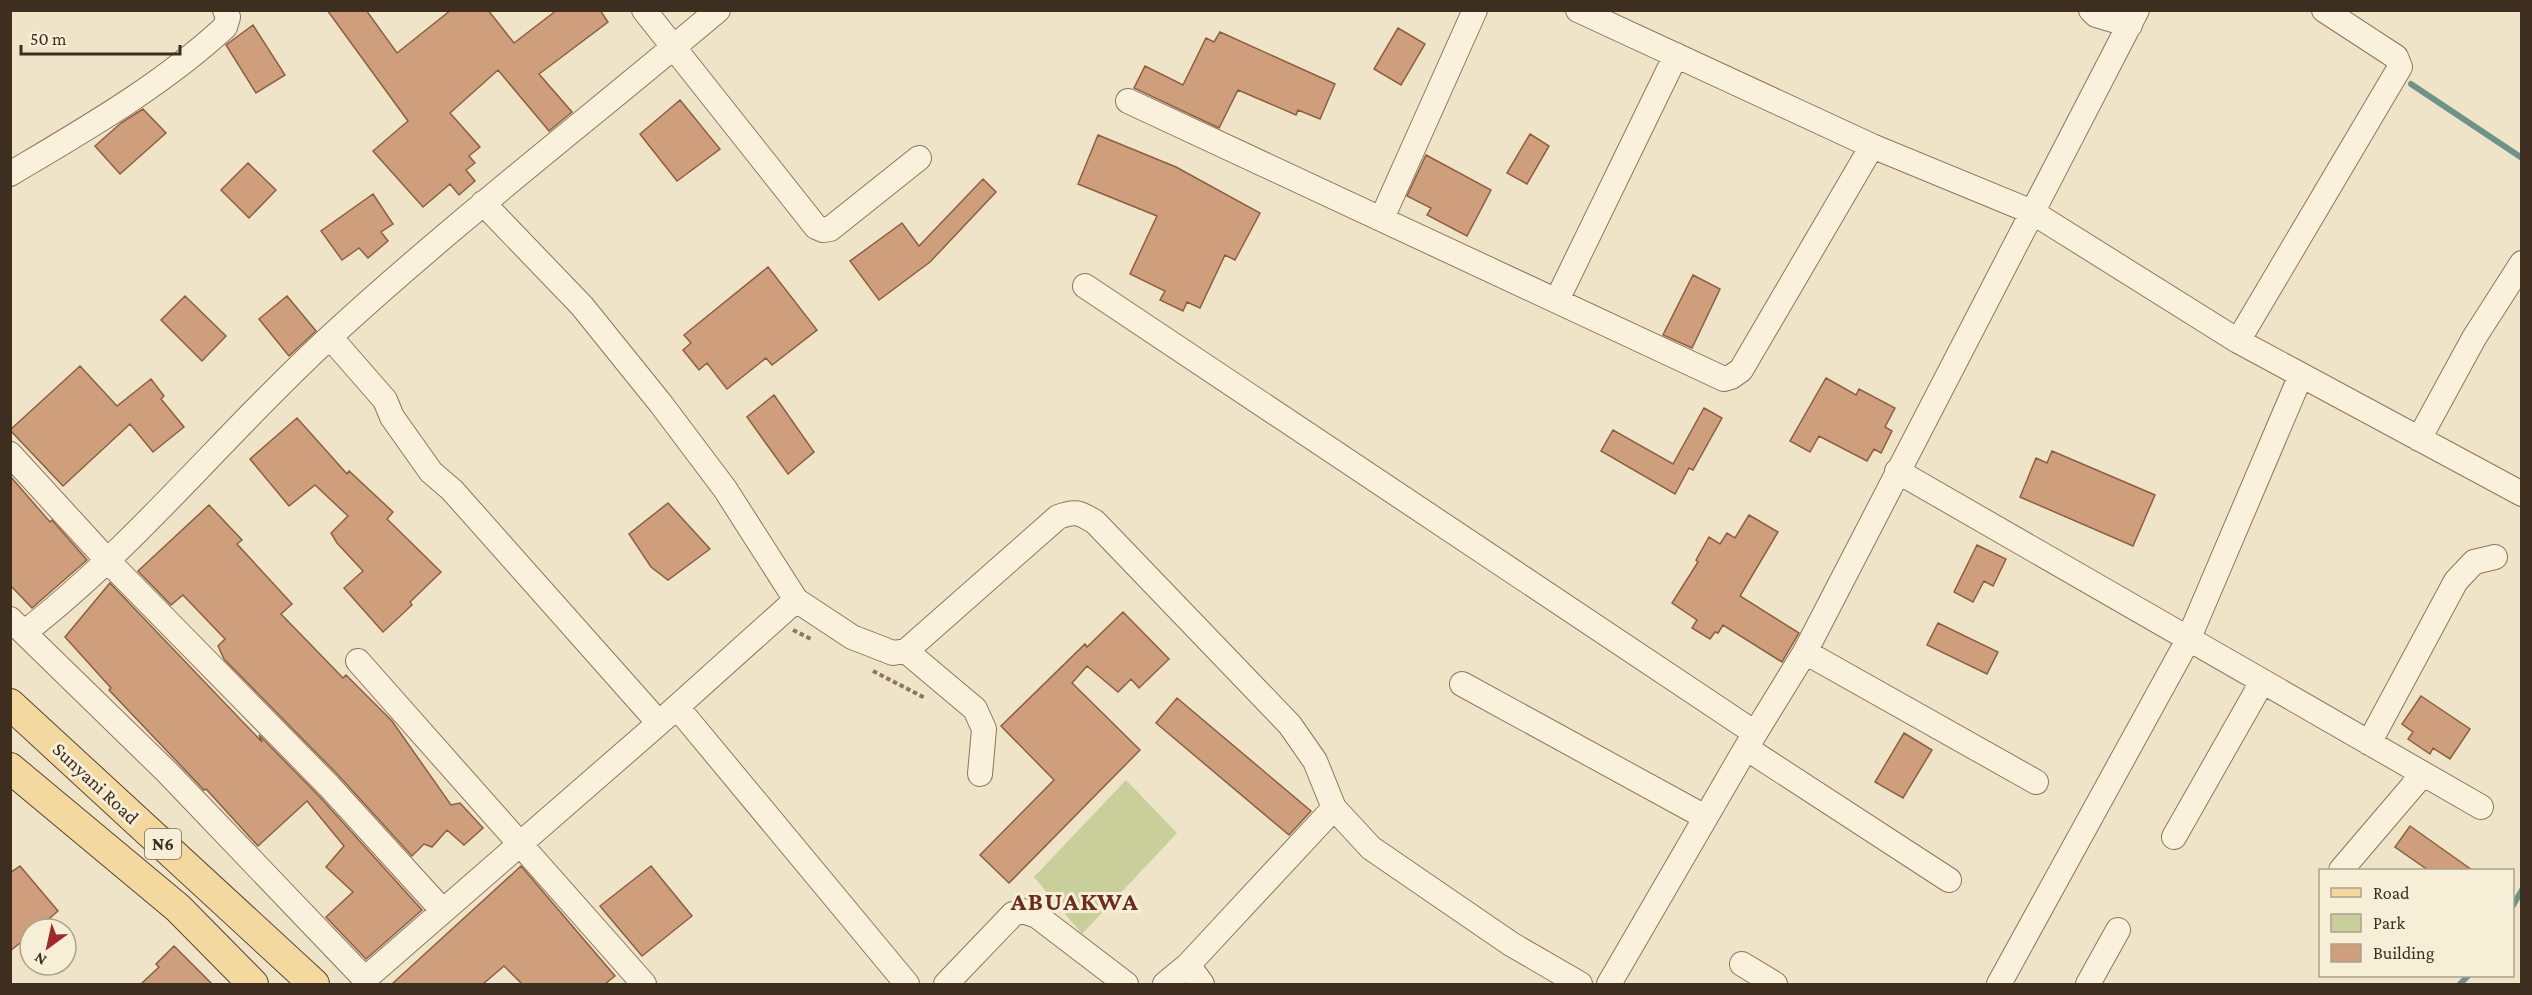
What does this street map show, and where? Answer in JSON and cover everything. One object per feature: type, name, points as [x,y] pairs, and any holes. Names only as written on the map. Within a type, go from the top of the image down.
[{"type":"main road","name":"Sunyani Road","points":[[10,704],[314,984]]},
{"type":"main road","name":"Sunyani Road","points":[[10,768],[178,908],[253,984]]},
{"type":"street","points":[[10,174],[106,117],[145,89],[225,27],[228,17],[225,10]]},
{"type":"street","points":[[644,10],[816,227],[823,230],[830,229],[919,158]]},
{"type":"street","points":[[718,10],[483,203],[330,338],[108,561],[18,626],[167,772],[365,979],[659,723],[796,600]]},
{"type":"street","points":[[1382,218],[1475,10]]},
{"type":"street","points":[[1578,10],[1872,146],[2032,212],[2238,341],[2522,494]]},
{"type":"street","points":[[1609,984],[1750,740],[1805,652],[2134,18],[2096,15],[2091,10]]},
{"type":"street","points":[[2238,341],[2400,67],[2397,57],[2324,10]]},
{"type":"street","points":[[1557,300],[1676,55]]},
{"type":"street","points":[[1128,101],[1724,379],[1741,370],[1872,146]]},
{"type":"street","points":[[483,203],[582,306],[661,404],[724,489],[796,600],[819,617],[852,637],[893,653],[906,651],[1058,517],[1071,511],[1082,515],[1095,522],[1290,725],[1315,761],[1334,808],[1371,848],[1510,944],[1580,984]]},
{"type":"street","points":[[2419,439],[2474,338],[2522,263]]},
{"type":"street","points":[[1085,286],[1750,740],[1949,880]]},
{"type":"street","points":[[330,338],[385,400],[392,417],[431,472],[452,490],[659,723]]},
{"type":"street","points":[[1999,984],[2188,640],[2301,375]]},
{"type":"street","points":[[10,454],[108,561],[328,786],[443,911]]},
{"type":"street","points":[[1898,471],[2481,807]]},
{"type":"street","points":[[2369,743],[2456,581],[2474,562],[2495,557]]},
{"type":"street","points":[[906,651],[975,709],[984,729],[980,774]]},
{"type":"street","points":[[1805,652],[2036,782]]},
{"type":"street","points":[[358,661],[644,984]]},
{"type":"street","points":[[2174,837],[2262,682]]},
{"type":"street","points":[[1462,684],[1705,817]]},
{"type":"street","points":[[677,707],[907,984]]},
{"type":"street","points":[[2342,869],[2423,774]]},
{"type":"street","points":[[1165,984],[1195,975],[1334,808]]},
{"type":"street","points":[[946,984],[1013,914],[1023,911],[1037,916],[1126,984]]},
{"type":"street","points":[[2088,984],[2118,930]]},
{"type":"street","points":[[1742,964],[1775,984]]},
{"type":"path","points":[[774,620],[816,642]]},
{"type":"path","points":[[869,669],[932,702]]},
{"type":"green space","points":[[1126,780],[1177,833],[1082,934],[1034,877]]},
{"type":"building","points":[[327,10],[366,10],[397,53],[451,10],[488,10],[514,43],[557,10],[600,10],[608,22],[539,74],[572,112],[549,131],[498,70],[450,113],[480,147],[469,156],[475,163],[466,170],[475,181],[459,195],[450,184],[423,207],[373,151],[408,121]]},
{"type":"building","points":[[253,25],[285,75],[256,93],[226,45]]},
{"type":"building","points":[[1398,28],[1425,44],[1401,85],[1374,69]]},
{"type":"building","points":[[1220,32],[1335,84],[1320,119],[1298,110],[1296,115],[1238,90],[1219,128],[1134,88],[1145,66],[1183,85],[1206,38],[1214,42]]},
{"type":"building","points":[[680,100],[720,149],[677,181],[640,134]]},
{"type":"building","points":[[143,109],[166,133],[120,174],[95,146],[121,123]]},
{"type":"building","points":[[1530,134],[1549,146],[1527,184],[1507,173]]},
{"type":"building","points":[[1098,135],[1176,167],[1260,213],[1235,260],[1225,255],[1200,308],[1187,302],[1183,311],[1160,300],[1165,291],[1130,274],[1157,216],[1078,184]]},
{"type":"building","points":[[1426,155],[1491,190],[1467,236],[1427,215],[1431,208],[1407,196]]},
{"type":"building","points":[[248,163],[276,190],[249,218],[221,190]]},
{"type":"building","points":[[983,179],[996,192],[930,262],[879,300],[850,261],[902,223],[919,246]]},
{"type":"building","points":[[373,194],[393,224],[381,232],[388,241],[368,258],[359,248],[342,260],[321,231]]},
{"type":"building","points":[[768,267],[817,330],[772,365],[766,358],[727,389],[707,363],[699,370],[683,350],[691,343],[684,335]]},
{"type":"building","points":[[1693,275],[1720,289],[1692,348],[1663,335]]},
{"type":"building","points":[[185,296],[226,336],[202,361],[161,320]]},
{"type":"building","points":[[287,296],[316,331],[289,356],[259,319]]},
{"type":"building","points":[[80,366],[117,406],[151,379],[164,396],[161,399],[184,427],[153,452],[130,424],[63,486],[10,430]]},
{"type":"building","points":[[1826,378],[1856,395],[1859,389],[1895,408],[1885,427],[1892,431],[1881,453],[1874,449],[1867,461],[1819,436],[1810,452],[1790,441]]},
{"type":"building","points":[[774,395],[814,452],[788,474],[747,417]]},
{"type":"building","points":[[1704,408],[1722,418],[1693,470],[1689,468],[1675,494],[1601,451],[1613,430],[1673,464]]},
{"type":"building","points":[[297,418],[347,474],[349,471],[393,512],[387,519],[441,572],[410,602],[412,605],[383,632],[344,588],[363,571],[337,543],[331,533],[348,516],[315,485],[289,506],[250,459]]},
{"type":"building","points":[[2052,451],[2155,495],[2133,546],[2020,497],[2036,458],[2047,463]]},
{"type":"building","points":[[10,476],[87,560],[32,608],[10,585]]},
{"type":"building","points":[[668,503],[710,549],[668,580],[651,567],[629,534]]},
{"type":"building","points":[[209,505],[242,540],[237,544],[292,604],[281,614],[343,678],[346,675],[392,721],[451,805],[460,803],[483,828],[464,845],[447,830],[432,847],[424,844],[412,856],[339,776],[224,659],[218,646],[225,639],[183,595],[171,605],[138,571]]},
{"type":"building","points":[[1749,515],[1778,532],[1740,596],[1799,633],[1782,662],[1723,625],[1710,639],[1692,628],[1697,620],[1672,603],[1698,562],[1696,560],[1709,537],[1720,544],[1727,533],[1735,538]]},
{"type":"building","points":[[1977,545],[2006,559],[1993,586],[1984,581],[1973,602],[1954,592]]},
{"type":"building","points":[[110,583],[262,742],[259,735],[319,796],[422,910],[366,959],[326,917],[353,892],[326,867],[344,846],[307,801],[258,846],[109,690],[111,688],[65,637]]},
{"type":"building","points":[[1123,612],[1169,659],[1139,688],[1131,679],[1118,692],[1087,666],[1072,683],[1140,750],[1009,883],[980,855],[1054,780],[1001,726],[1085,644],[1087,647]]},
{"type":"building","points":[[1938,623],[1998,652],[1987,674],[1927,645]]},
{"type":"building","points":[[2421,696],[2470,729],[2450,759],[2433,748],[2430,754],[2408,739],[2413,732],[2402,724]]},
{"type":"building","points":[[1177,698],[1311,811],[1289,835],[1156,723]]},
{"type":"building","points":[[1904,733],[1932,750],[1903,798],[1875,782]]},
{"type":"building","points":[[2410,826],[2471,869],[2427,869],[2395,847]]},
{"type":"building","points":[[20,866],[58,911],[51,917],[18,917],[18,945],[10,951],[10,873]]},
{"type":"building","points":[[521,866],[615,976],[605,984],[522,984],[504,966],[483,984],[392,984]]},
{"type":"building","points":[[651,866],[692,916],[642,956],[600,906]]},
{"type":"building","points":[[174,946],[212,984],[141,984],[159,967],[156,964]]},
{"type":"waterway","points":[[2411,84],[2522,158]]},
{"type":"waterway","points":[[2514,904],[2522,890]]},
{"type":"waterway","points":[[2460,984],[2467,977]]},
{"type":"district","name":"ABUAKWA","points":[[1075,901]]}]
